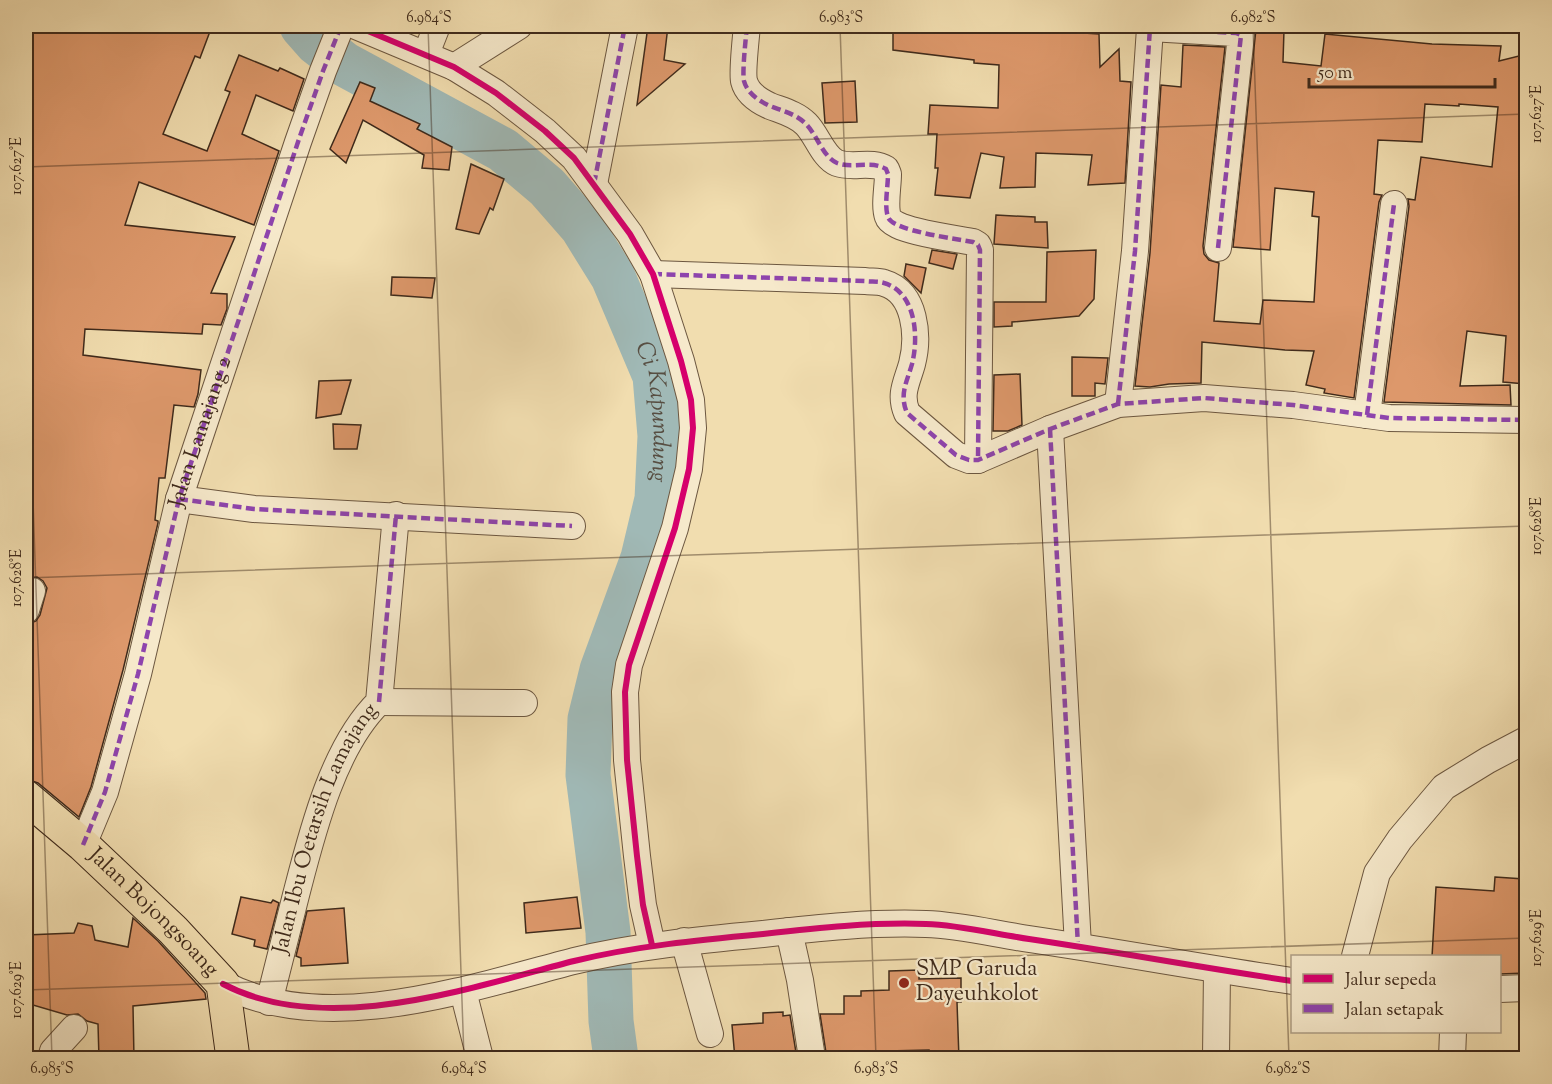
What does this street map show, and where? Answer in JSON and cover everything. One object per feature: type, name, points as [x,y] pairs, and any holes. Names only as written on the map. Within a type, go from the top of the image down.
[{"type":"main road","name":"Jalan Bojongsoang","points":[[26,797],[83,844],[172,930],[223,984],[233,1059]]},
{"type":"street","points":[[426,54],[437,26]]},
{"type":"street","points":[[454,67],[519,26]]},
{"type":"street","points":[[594,184],[625,26]]},
{"type":"street","points":[[747,26],[744,81],[753,95],[803,121],[814,132],[827,156],[833,161],[842,164],[879,164],[886,169],[888,174],[887,213],[891,223],[978,245],[980,250],[978,460]]},
{"type":"street","points":[[1118,404],[1135,250],[1149,27],[1241,35],[1218,248]]},
{"type":"street","points":[[345,28],[426,54],[454,67],[496,93],[545,131],[574,158],[630,234],[653,274],[685,373],[691,399],[693,428],[684,498],[632,655],[625,692],[627,760],[643,905],[642,947]]},
{"type":"street","name":"Jalan Lamajang 2","points":[[83,844],[105,792],[138,674],[179,499],[323,70],[345,28]]},
{"type":"street","points":[[1367,416],[1394,204]]},
{"type":"street","points":[[653,274],[865,281],[884,283],[895,289],[905,298],[913,317],[915,341],[912,363],[903,390],[903,402],[907,413],[963,459],[978,460],[1050,429],[1118,404],[1204,398],[1293,405],[1389,418],[1527,420]]},
{"type":"street","points":[[1050,429],[1078,946]]},
{"type":"street","points":[[179,499],[254,509],[572,526]]},
{"type":"street","name":"Jalan Ibu Oetarsih Lamajang","points":[[269,1002],[312,834],[329,786],[351,738],[369,711],[379,702],[396,515]]},
{"type":"street","points":[[379,702],[524,703]]},
{"type":"street","points":[[1356,955],[1377,873],[1400,839],[1444,787],[1488,760],[1527,740]]},
{"type":"street","points":[[223,984],[245,996],[269,1002],[359,1007],[413,1001],[463,991],[577,961],[642,947],[827,927],[927,924],[1291,981]]},
{"type":"street","points":[[789,931],[800,980],[812,1059]]},
{"type":"street","points":[[684,941],[710,1034]]},
{"type":"street","points":[[1216,1059],[1217,970]]},
{"type":"street","points":[[1501,989],[1527,988]]},
{"type":"street","points":[[463,991],[480,1059]]},
{"type":"street","points":[[51,1059],[53,1051],[74,1029]]},
{"type":"street","points":[[1452,1059],[1453,1033]]},
{"type":"building","points":[[26,26],[212,26],[200,58],[195,56],[163,134],[207,151],[230,92],[225,90],[239,55],[278,71],[280,68],[304,79],[293,111],[256,95],[242,134],[279,151],[254,225],[139,182],[125,225],[235,237],[211,293],[227,294],[227,309],[221,325],[203,324],[202,334],[85,329],[83,355],[201,370],[194,407],[174,405],[165,478],[159,478],[155,520],[158,523],[123,670],[91,787],[79,817],[38,783],[26,779],[26,625],[36,621],[40,615],[47,588],[37,577],[26,578],[26,459],[31,423],[26,423],[26,350],[30,350],[32,304],[26,303]]},
{"type":"building","points":[[648,26],[668,26],[664,60],[685,64],[637,105]]},
{"type":"building","points":[[893,26],[1083,26],[1084,33],[1099,34],[1100,67],[1119,49],[1120,81],[1131,82],[1125,183],[1088,185],[1092,155],[1036,153],[1035,187],[1000,188],[1004,157],[981,153],[970,198],[935,195],[938,168],[935,168],[937,134],[928,134],[930,105],[998,108],[999,65],[893,50]]},
{"type":"building","points":[[1256,29],[1284,30],[1283,62],[1321,66],[1325,34],[1432,44],[1501,46],[1499,61],[1527,54],[1527,384],[1503,382],[1506,336],[1467,331],[1460,386],[1510,385],[1511,405],[1384,402],[1409,206],[1408,199],[1415,200],[1421,157],[1492,167],[1498,107],[1459,104],[1459,106],[1425,104],[1422,142],[1378,140],[1374,194],[1382,195],[1379,202],[1354,398],[1324,393],[1325,389],[1306,385],[1314,351],[1202,342],[1201,383],[1135,386],[1150,253],[1161,85],[1181,87],[1183,45],[1225,47],[1203,246],[1204,254],[1209,260],[1219,263],[1214,321],[1260,324],[1263,300],[1314,302],[1319,217],[1312,216],[1314,192],[1275,188],[1270,250],[1233,247]]},
{"type":"building","points":[[855,81],[857,122],[825,123],[822,83]]},
{"type":"building","points":[[360,82],[375,88],[370,101],[420,124],[417,129],[452,147],[449,170],[422,168],[424,155],[363,120],[346,163],[330,149]]},
{"type":"building","points":[[471,164],[504,179],[493,210],[490,208],[479,234],[456,229]]},
{"type":"building","points":[[996,215],[1035,217],[1035,222],[1047,222],[1048,248],[994,244]]},
{"type":"building","points":[[932,250],[957,254],[953,269],[929,263]]},
{"type":"building","points":[[1096,250],[1094,299],[1079,316],[1012,322],[1012,326],[994,327],[994,302],[1046,302],[1047,252]]},
{"type":"building","points":[[906,264],[926,268],[921,293],[904,276]]},
{"type":"building","points":[[392,277],[435,278],[432,298],[391,295]]},
{"type":"building","points":[[1072,357],[1108,358],[1105,384],[1095,383],[1095,396],[1072,396]]},
{"type":"building","points":[[1020,374],[1022,425],[1008,431],[993,431],[994,375]]},
{"type":"building","points":[[351,380],[341,414],[316,418],[319,381]]},
{"type":"building","points":[[333,424],[361,425],[357,449],[334,449]]},
{"type":"building","points":[[1495,877],[1524,879],[1522,901],[1527,902],[1526,973],[1501,974],[1501,955],[1432,955],[1436,887],[1494,891]]},
{"type":"building","points":[[241,897],[271,903],[273,900],[279,903],[267,949],[254,946],[255,940],[232,934]]},
{"type":"building","points":[[577,897],[581,928],[526,933],[524,903]]},
{"type":"building","points":[[344,908],[348,963],[301,966],[301,958],[296,956],[307,911]]},
{"type":"building","points":[[133,918],[158,941],[205,993],[206,999],[133,1006],[134,1059],[99,1059],[98,1024],[87,1021],[78,1014],[67,1015],[26,1003],[26,935],[74,933],[78,923],[92,926],[95,940],[128,947]]},
{"type":"building","points":[[919,970],[919,979],[961,978],[961,1002],[957,1002],[959,1059],[929,1059],[929,1050],[887,1051],[884,1053],[884,1059],[827,1059],[820,1014],[844,1014],[844,996],[861,996],[861,991],[889,990],[889,971]]},
{"type":"building","points":[[783,1012],[783,1016],[790,1015],[797,1059],[735,1059],[732,1025],[763,1023],[763,1013]]},
{"type":"waterway","name":"Ci Kapundung","points":[[302,26],[317,43],[344,64],[503,150],[547,187],[582,227],[613,277],[655,376],[660,436],[657,499],[643,558],[602,670],[590,719],[588,775],[608,932],[611,1021],[616,1058]]},
{"type":"marked path","points":[[83,845],[105,792],[138,674],[179,499],[298,142],[341,26]]},
{"type":"marked path","points":[[594,184],[625,26]]},
{"type":"marked path","points":[[747,26],[744,81],[754,96],[802,121],[828,156],[837,163],[874,165],[886,169],[888,174],[887,213],[892,222],[913,230],[978,245],[980,250],[978,460]]},
{"type":"marked path","points":[[1118,404],[1135,251],[1150,28],[1147,26]]},
{"type":"marked path","points":[[1150,28],[1241,35],[1218,248]]},
{"type":"marked path","points":[[1367,415],[1394,204]]},
{"type":"marked path","points":[[653,274],[865,281],[882,282],[895,288],[909,305],[915,329],[914,353],[904,394],[907,413],[956,455],[969,460],[978,460],[1050,429],[1118,404],[1204,398],[1293,405],[1389,418],[1526,420]]},
{"type":"marked path","points":[[1050,429],[1078,946]]},
{"type":"marked path","points":[[179,499],[254,509],[572,526]]},
{"type":"marked path","points":[[379,702],[396,515]]},
{"type":"marked path","points":[[26,610],[32,591]]},
{"type":"cycle path","points":[[356,26],[454,67],[496,93],[545,131],[574,158],[630,234],[653,274],[681,361],[691,400],[693,428],[689,469],[675,528],[629,665],[625,692],[627,760],[637,856],[643,905],[652,945]]},
{"type":"cycle path","points":[[223,984],[263,1000],[307,1007],[352,1008],[398,1003],[444,994],[574,961],[644,947],[824,928],[906,924],[965,928],[1291,981]]},
{"type":"place","name":"SMP Garuda Dayeuhkolot","points":[[904,983]]}]
